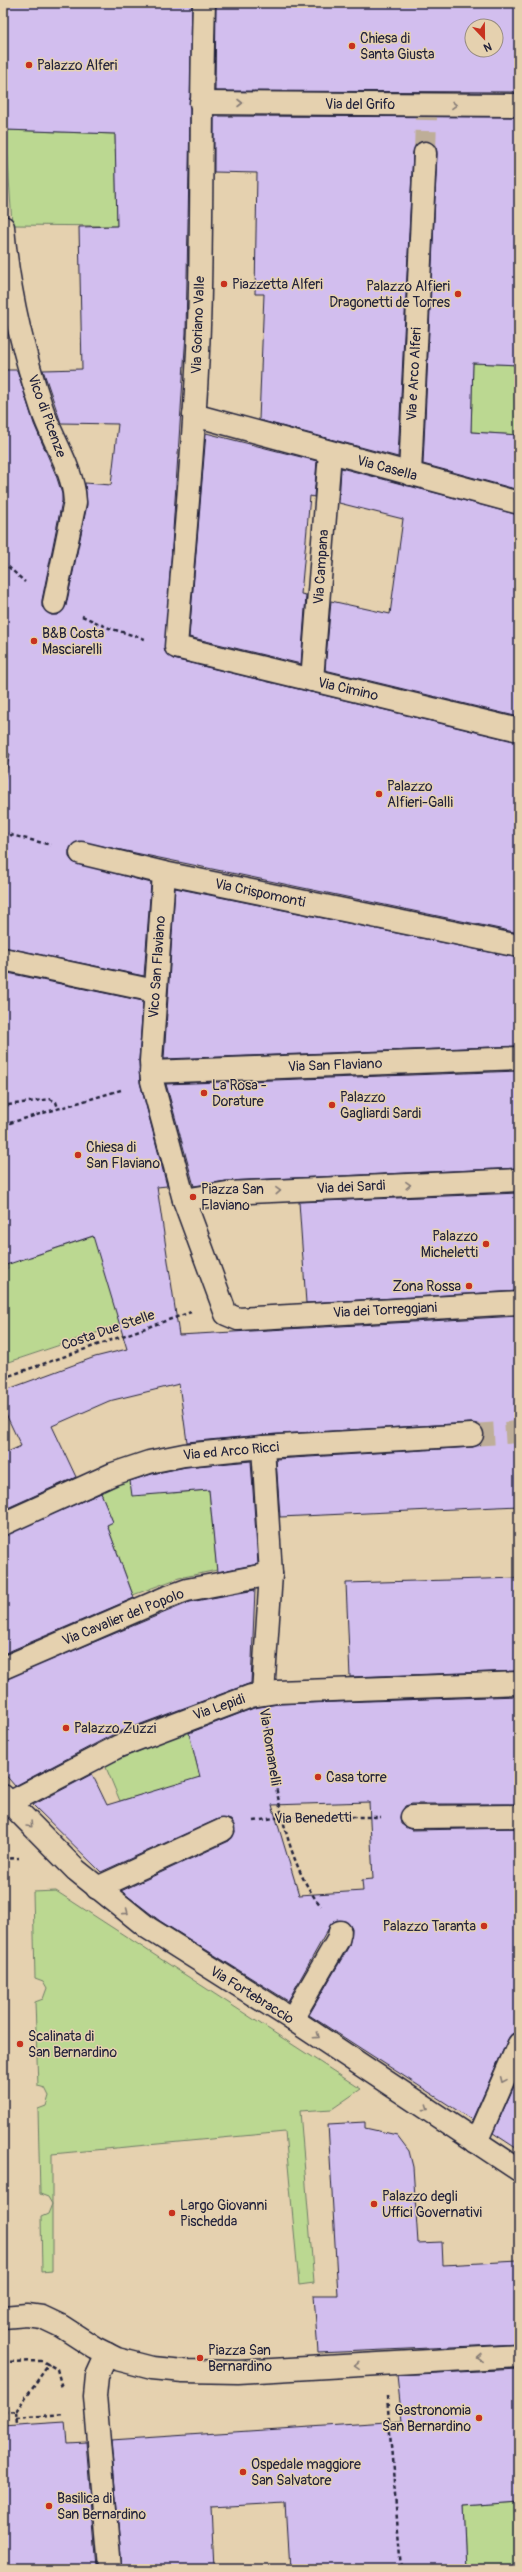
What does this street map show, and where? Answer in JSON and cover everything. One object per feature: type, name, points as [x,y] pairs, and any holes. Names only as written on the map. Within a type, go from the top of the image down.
[{"type":"street","name":"Via Goriano Valle","points":[[176,647],[194,415],[200,288],[200,103],[204,3]]},
{"type":"street","name":"Via del Grifo","points":[[200,103],[426,111],[519,105]]},
{"type":"street","name":"Via e Arco Alferi","points":[[410,474],[425,153]]},
{"type":"street","name":"Vico di Picenze","points":[[3,227],[6,264],[21,339],[43,411],[74,492],[74,502],[54,603]]},
{"type":"street","name":"Via Casella","points":[[194,415],[519,503]]},
{"type":"street","name":"Via Campana","points":[[312,680],[330,453]]},
{"type":"street","name":"Via Cimino","points":[[176,647],[519,730]]},
{"type":"street","name":"Via Crispomonti","points":[[81,853],[164,873],[519,946]]},
{"type":"street","name":"Vico San Flaviano","points":[[151,1071],[155,991],[164,873]]},
{"type":"street","points":[[3,959],[155,991]]},
{"type":"street","name":"Via San Flaviano","points":[[151,1071],[519,1058]]},
{"type":"street","points":[[151,1071],[184,1200],[221,1305]]},
{"type":"street","name":"Via dei Sardi","points":[[184,1200],[227,1193],[519,1180]]},
{"type":"street","name":"Via dei Torreggiani","points":[[221,1305],[230,1318],[251,1318],[519,1302]]},
{"type":"street","name":"Via ed Arco Ricci","points":[[3,1524],[113,1474],[149,1462],[184,1454],[263,1447],[472,1435]]},
{"type":"street","name":"Via Romanelli","points":[[263,1447],[271,1574],[263,1693]]},
{"type":"street","name":"Via Cavalier del Popolo","points":[[3,1668],[171,1596],[203,1587],[271,1574]]},
{"type":"street","name":"Via Lepidi","points":[[6,1800],[119,1746],[186,1719],[263,1693],[519,1683]]},
{"type":"street","name":"Via Fortebraccio","points":[[6,1800],[52,1847],[98,1888],[171,1944],[292,2019],[519,2170]]},
{"type":"street","points":[[412,1816],[519,1816]]},
{"type":"street","points":[[98,1888],[223,1830]]},
{"type":"street","points":[[292,2019],[338,1940],[340,1932]]},
{"type":"street","points":[[476,2142],[519,2044]]},
{"type":"street","points":[[3,2317],[27,2315],[48,2320],[107,2354],[130,2363],[173,2371],[238,2372],[519,2356]]},
{"type":"street","points":[[107,2354],[97,2376],[95,2396],[110,2569]]},
{"type":"path","points":[[54,603],[109,628],[176,647]]},
{"type":"path","points":[[3,832],[81,853]]},
{"type":"path","points":[[3,1125],[58,1108],[151,1071]]},
{"type":"path","points":[[8,1105],[50,1098],[56,1102],[58,1108]]},
{"type":"path","name":"Costa Due Stelle","points":[[3,1378],[176,1316],[221,1305]]},
{"type":"path","name":"Via Romanelli","points":[[263,1693],[282,1817],[308,1887],[337,1924],[340,1932]]},
{"type":"path","name":"Via Benedetti","points":[[223,1830],[282,1817],[412,1816]]},
{"type":"path","points":[[3,2362],[42,2361],[49,2364],[57,2370],[62,2393]]},
{"type":"path","points":[[17,2425],[16,2411],[49,2364]]},
{"type":"path","points":[[390,2364],[400,2569]]},
{"type":"path","points":[[64,2407],[65,2418]]},
{"type":"path","points":[[3,2412],[16,2411]]},
{"type":"path","points":[[16,2418],[64,2414]]},
{"type":"green space","points":[[6,130],[115,134],[117,226],[12,225]]},
{"type":"green space","points":[[473,363],[519,365],[519,435],[471,432]]},
{"type":"green space","points":[[115,1229],[120,1325],[3,1364],[3,1270],[8,1268],[3,1250],[31,1257]]},
{"type":"green space","points":[[170,1468],[173,1493],[209,1490],[217,1570],[179,1578],[133,1595],[107,1525],[113,1522],[100,1491],[137,1476]]},
{"type":"green space","points":[[189,1731],[210,1819],[159,1790],[120,1801],[105,1765]]},
{"type":"green space","points":[[56,1891],[361,2089],[332,2109],[300,2111],[314,2283],[299,2285],[285,2132],[52,2154],[52,2204],[48,2197],[40,2194],[38,2109],[46,2106],[49,2096],[45,2088],[38,2086],[35,2002],[43,1999],[47,1988],[43,1981],[35,1978],[33,1892]]},
{"type":"green space","points":[[52,2204],[52,2271],[42,2272],[41,2217],[48,2214]]},
{"type":"green space","points":[[519,2502],[519,2569],[467,2569],[464,2506]]},
{"type":"building","points":[[4,3],[192,3],[186,333],[165,652],[173,659],[519,742],[519,933],[78,841],[69,850],[69,857],[73,862],[151,883],[144,976],[3,947],[3,786],[10,754],[3,753],[3,370],[17,370],[34,424],[56,475],[62,494],[62,501],[42,600],[42,607],[51,615],[58,615],[66,606],[87,505],[85,483],[111,485],[118,424],[61,423],[43,370],[82,369],[79,227],[117,226],[115,134],[6,130]]},
{"type":"building","name":"Chiesa di Santa Giusta","points":[[216,3],[519,3],[519,92],[215,91]]},
{"type":"building","points":[[214,116],[519,117],[519,365],[473,363],[471,432],[519,435],[519,490],[423,464],[437,154],[436,147],[426,141],[419,142],[413,152],[398,457],[259,420],[264,294],[255,294],[257,173],[214,172]]},
{"type":"building","points":[[206,433],[317,461],[314,497],[310,496],[301,594],[306,595],[301,664],[189,637]]},
{"type":"building","points":[[341,468],[519,515],[519,717],[325,670],[331,601],[390,614],[403,519],[339,503]]},
{"type":"building","points":[[175,888],[519,958],[519,1046],[164,1059]]},
{"type":"building","points":[[3,972],[143,1001],[139,1060],[140,1082],[167,1186],[157,1187],[179,1335],[519,1316],[519,1506],[280,1517],[276,1459],[473,1447],[483,1441],[483,1428],[471,1423],[262,1435],[187,1442],[179,1384],[109,1401],[52,1426],[76,1477],[3,1510],[3,1454],[21,1446],[3,1408],[3,1391],[95,1357],[127,1349],[93,1236],[3,1266]]},
{"type":"building","name":"Palazzo Gagliardi Sardi","points":[[519,1071],[519,1168],[226,1181],[194,1186],[166,1084]]},
{"type":"building","points":[[519,1193],[519,1291],[306,1303],[299,1202]]},
{"type":"building","points":[[251,1461],[258,1564],[217,1572],[209,1490],[132,1496],[130,1481],[152,1474],[186,1467]]},
{"type":"building","points":[[101,1493],[113,1522],[107,1525],[134,1598],[3,1654],[3,1536]]},
{"type":"building","points":[[519,1578],[519,1671],[350,1677],[346,1583]]},
{"type":"building","points":[[255,1590],[251,1683],[114,1734],[15,1786],[3,1772],[3,1680],[190,1602]]},
{"type":"building","points":[[519,1696],[519,1804],[412,1804],[405,1806],[400,1817],[401,1824],[412,1830],[519,1828],[519,2032],[512,2034],[508,2039],[472,2120],[309,2015],[349,1946],[352,1929],[348,1923],[337,1920],[331,1924],[288,2001],[160,1921],[121,1891],[229,1841],[235,1832],[231,1820],[218,1819],[101,1872],[33,1805],[92,1774],[107,1805],[200,1777],[189,1733],[254,1708],[278,1704]],"holes":[[[369,1802],[373,1879],[362,1880],[363,1891],[299,1895],[272,1805]]]},
{"type":"building","points":[[519,2075],[519,2150],[493,2133]]},
{"type":"building","name":"Palazzo degli Uffici Governativi","points":[[365,2122],[365,2128],[397,2135],[409,2151],[413,2167],[418,2243],[442,2242],[443,2265],[519,2261],[519,2344],[318,2353],[314,2295],[338,2295],[328,2124]]},
{"type":"building","points":[[519,2369],[519,2502],[464,2506],[467,2569],[289,2569],[285,2503],[211,2507],[214,2569],[122,2569],[111,2440],[402,2421],[397,2375]]},
{"type":"building","name":"Basilica di San Bernardino","points":[[65,2422],[67,2443],[86,2442],[97,2569],[3,2569],[3,2426]]},
{"type":"tunnel","points":[[425,153],[426,117]]},
{"type":"tunnel","points":[[472,1435],[519,1432]]},
{"type":"place","name":"Chiesa di Santa Giusta","points":[[352,46]]},
{"type":"place","name":"Palazzo Alferi","points":[[29,65]]},
{"type":"place","name":"Piazzetta Alferi","points":[[224,284]]},
{"type":"place","name":"Palazzo Alfieri Dragonetti de Torres","points":[[458,294]]},
{"type":"place","name":"B&B Costa Masciarelli","points":[[34,641]]},
{"type":"place","name":"Palazzo Alfieri-Galli","points":[[379,794]]},
{"type":"place","name":"La Rosa - Dorature","points":[[204,1093]]},
{"type":"place","name":"Palazzo Gagliardi Sardi","points":[[332,1105]]},
{"type":"place","name":"Chiesa di San Flaviano","points":[[78,1155]]},
{"type":"place","name":"Piazza San Flaviano","points":[[193,1197]]},
{"type":"place","name":"Palazzo Micheletti","points":[[486,1244]]},
{"type":"place","name":"Zona Rossa","points":[[469,1286]]},
{"type":"place","name":"Palazzo Zuzzi","points":[[66,1728]]},
{"type":"place","name":"Casa torre","points":[[318,1777]]},
{"type":"place","name":"Palazzo Taranta","points":[[484,1926]]},
{"type":"place","name":"Scalinata di San Bernardino","points":[[20,2044]]},
{"type":"place","name":"Palazzo degli Uffici Governativi","points":[[374,2204]]},
{"type":"place","name":"Largo Giovanni Pischedda","points":[[172,2213]]},
{"type":"place","name":"Piazza San Bernardino","points":[[200,2358]]},
{"type":"place","name":"Gastronomia San Bernardino","points":[[479,2418]]},
{"type":"place","name":"Ospedale maggiore San Salvatore","points":[[243,2472]]},
{"type":"place","name":"Basilica di San Bernardino","points":[[49,2506]]}]
